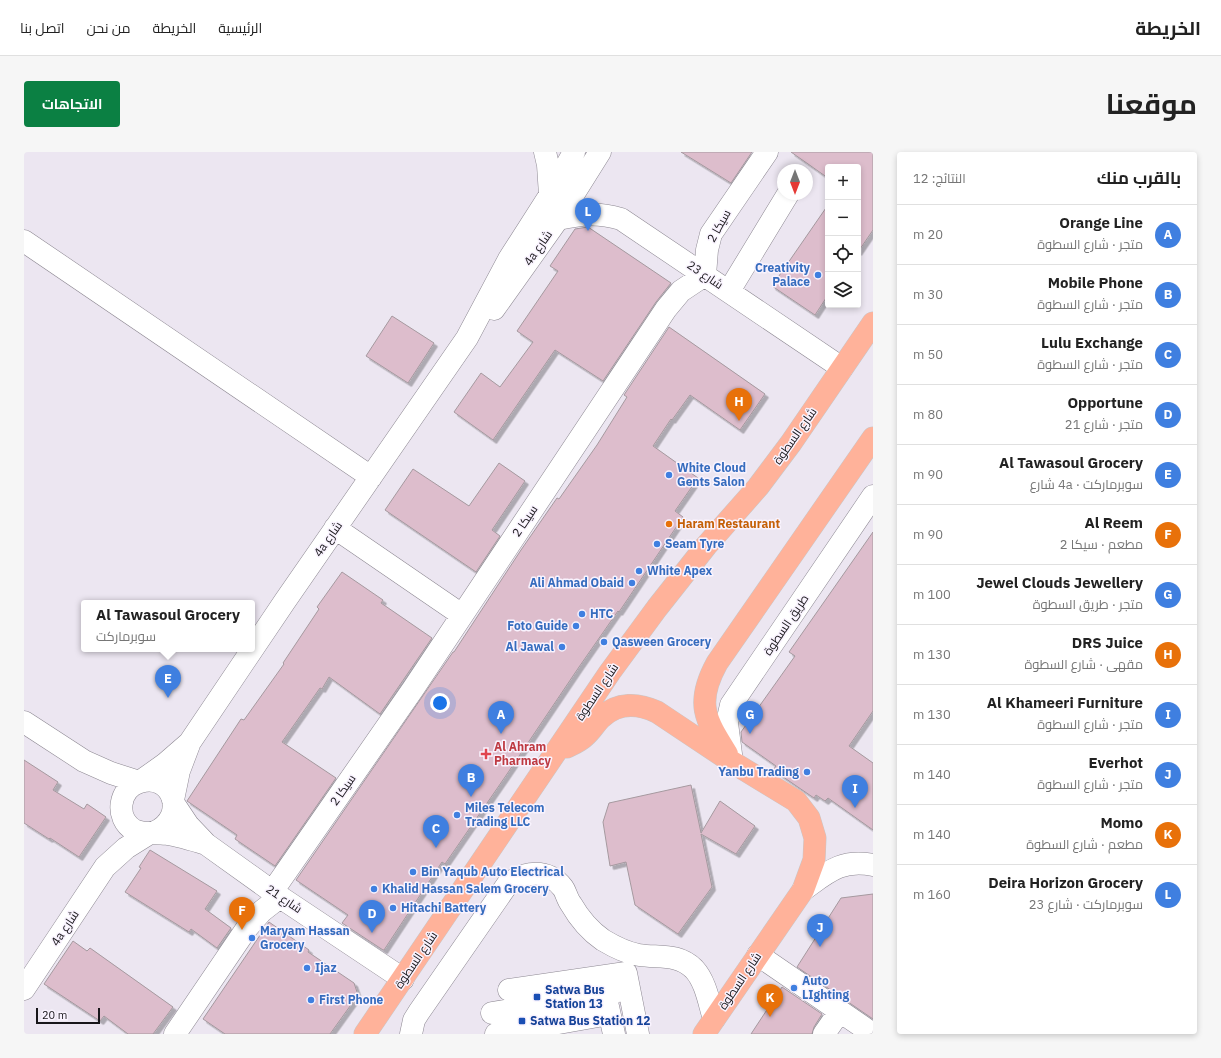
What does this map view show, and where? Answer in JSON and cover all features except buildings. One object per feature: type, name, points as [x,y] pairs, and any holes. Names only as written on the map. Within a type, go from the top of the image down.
[{"type":"main road","name":"شارع السطوة","points":[[365,1034],[610,672],[657,608],[706,546],[758,487],[791,443],[873,323]]},
{"type":"main road","name":"شارع السطوة","points":[[709,1027],[804,890],[814,860],[815,838],[809,818],[796,801],[732,762],[712,730],[706,714],[704,696],[708,679],[717,663],[873,438]]},
{"type":"main road","points":[[558,750],[585,736],[602,717],[611,710],[623,705],[634,705],[646,707],[657,712],[732,762]]},
{"type":"street","points":[[545,152],[548,165],[550,195]]},
{"type":"street","name":"4a شارع","points":[[255,646],[467,338],[509,259],[550,195],[574,152]]},
{"type":"street","points":[[586,174],[589,152]]},
{"type":"street","name":"4a شارع","points":[[467,338],[496,308],[558,219],[600,152]]},
{"type":"street","name":"سيكا 2","points":[[175,1034],[247,928],[276,894],[666,309],[681,291],[705,275],[707,250],[711,234],[767,152]]},
{"type":"street","points":[[729,291],[784,200]]},
{"type":"street","name":"شارع 23","points":[[558,219],[592,213],[621,219],[842,368]]},
{"type":"street","points":[[24,241],[371,478]]},
{"type":"street","name":"طريق السطوة","points":[[732,762],[727,723],[731,705],[873,496]]},
{"type":"street","points":[[335,528],[462,614]]},
{"type":"street","name":"4a شارع","points":[[174,802],[179,771],[190,742],[251,652]]},
{"type":"street","points":[[27,728],[84,762],[111,773],[140,782]]},
{"type":"street","name":"4a شارع","points":[[140,782],[165,764],[190,742]]},
{"type":"street","points":[[84,762],[109,792],[123,816],[128,824],[134,829],[141,832],[152,833],[167,824],[172,818],[174,802],[171,794],[161,784],[148,780],[140,782],[132,786],[122,799],[121,807],[123,816]]},
{"type":"street","name":"شارع 21","points":[[174,802],[188,825],[206,844],[276,894],[403,979]]},
{"type":"street","name":"4a شارع","points":[[24,989],[105,867],[123,816]]},
{"type":"street","name":"4a شارع","points":[[105,867],[126,848],[152,833]]},
{"type":"street","name":"شارع 21","points":[[152,833],[180,836],[206,844]]},
{"type":"street","points":[[804,890],[825,874],[840,866],[856,862],[873,865]]},
{"type":"street","points":[[411,1034],[414,1020],[419,1012],[507,885],[522,875],[531,873],[549,877],[557,882],[563,888],[570,904],[586,926],[603,940],[625,951],[639,955],[667,956],[686,962],[704,985],[709,1027]]},
{"type":"street","points":[[496,1034],[597,1018],[639,955]]},
{"type":"street","points":[[758,955],[873,1034]]},
{"type":"street","points":[[508,990],[626,973]]},
{"type":"street","points":[[626,973],[638,1034]]},
{"type":"street","points":[[824,1034],[840,1011]]},
{"type":"street","points":[[492,1013],[597,1018],[614,1034]]},
{"type":"place","name":"Deira Horizon Grocery","points":[[588,231]]},
{"type":"place","name":"Creativity Palace","points":[[818,275]]},
{"type":"place","name":"DRS Juice","points":[[739,421]]},
{"type":"place","name":"White Cloud Gents Salon","points":[[669,475]]},
{"type":"place","name":"Haram Restaurant","points":[[669,524]]},
{"type":"place","name":"Seam Tyre","points":[[657,544]]},
{"type":"place","name":"White Apex","points":[[639,571]]},
{"type":"place","name":"Ali Ahmad Obaid","points":[[632,583]]},
{"type":"place","name":"HTC","points":[[582,614]]},
{"type":"place","name":"Foto Guide","points":[[576,626]]},
{"type":"place","name":"Qasween Grocery","points":[[604,642]]},
{"type":"place","name":"Al Jawal","points":[[562,647]]},
{"type":"place","name":"Al Tawasoul Grocery","points":[[168,698]]},
{"type":"place","name":"Orange Line","points":[[501,734]]},
{"type":"place","name":"Jewel Clouds Jewellery","points":[[750,734]]},
{"type":"place","name":"Al Ahram Pharmacy","points":[[486,754]]},
{"type":"place","name":"Yanbu Trading","points":[[807,772]]},
{"type":"place","name":"Mobile Phone","points":[[471,797]]},
{"type":"place","name":"Al Khameeri Furniture","points":[[855,808]]},
{"type":"place","name":"Miles Telecom Trading LLC","points":[[457,815]]},
{"type":"place","name":"Lulu Exchange","points":[[436,848]]},
{"type":"place","name":"Bin Yaqub Auto Electrical","points":[[413,872]]},
{"type":"place","name":"Khalid Hassan Salem Grocery","points":[[374,889]]},
{"type":"place","name":"Hitachi Battery","points":[[393,908]]},
{"type":"place","name":"Al Reem","points":[[242,930]]},
{"type":"place","name":"Opportune","points":[[372,933]]},
{"type":"place","name":"Maryam Hassan Grocery","points":[[252,938]]},
{"type":"place","name":"Everhot","points":[[820,947]]},
{"type":"place","name":"Ijaz","points":[[307,968]]},
{"type":"place","name":"Auto LIghting","points":[[794,988]]},
{"type":"place","name":"Satwa Bus Station 13","points":[[537,997]]},
{"type":"place","name":"First Phone","points":[[311,1000]]},
{"type":"place","name":"Momo","points":[[770,1017]]},
{"type":"place","name":"Satwa Bus Station 12","points":[[522,1021]]}]
